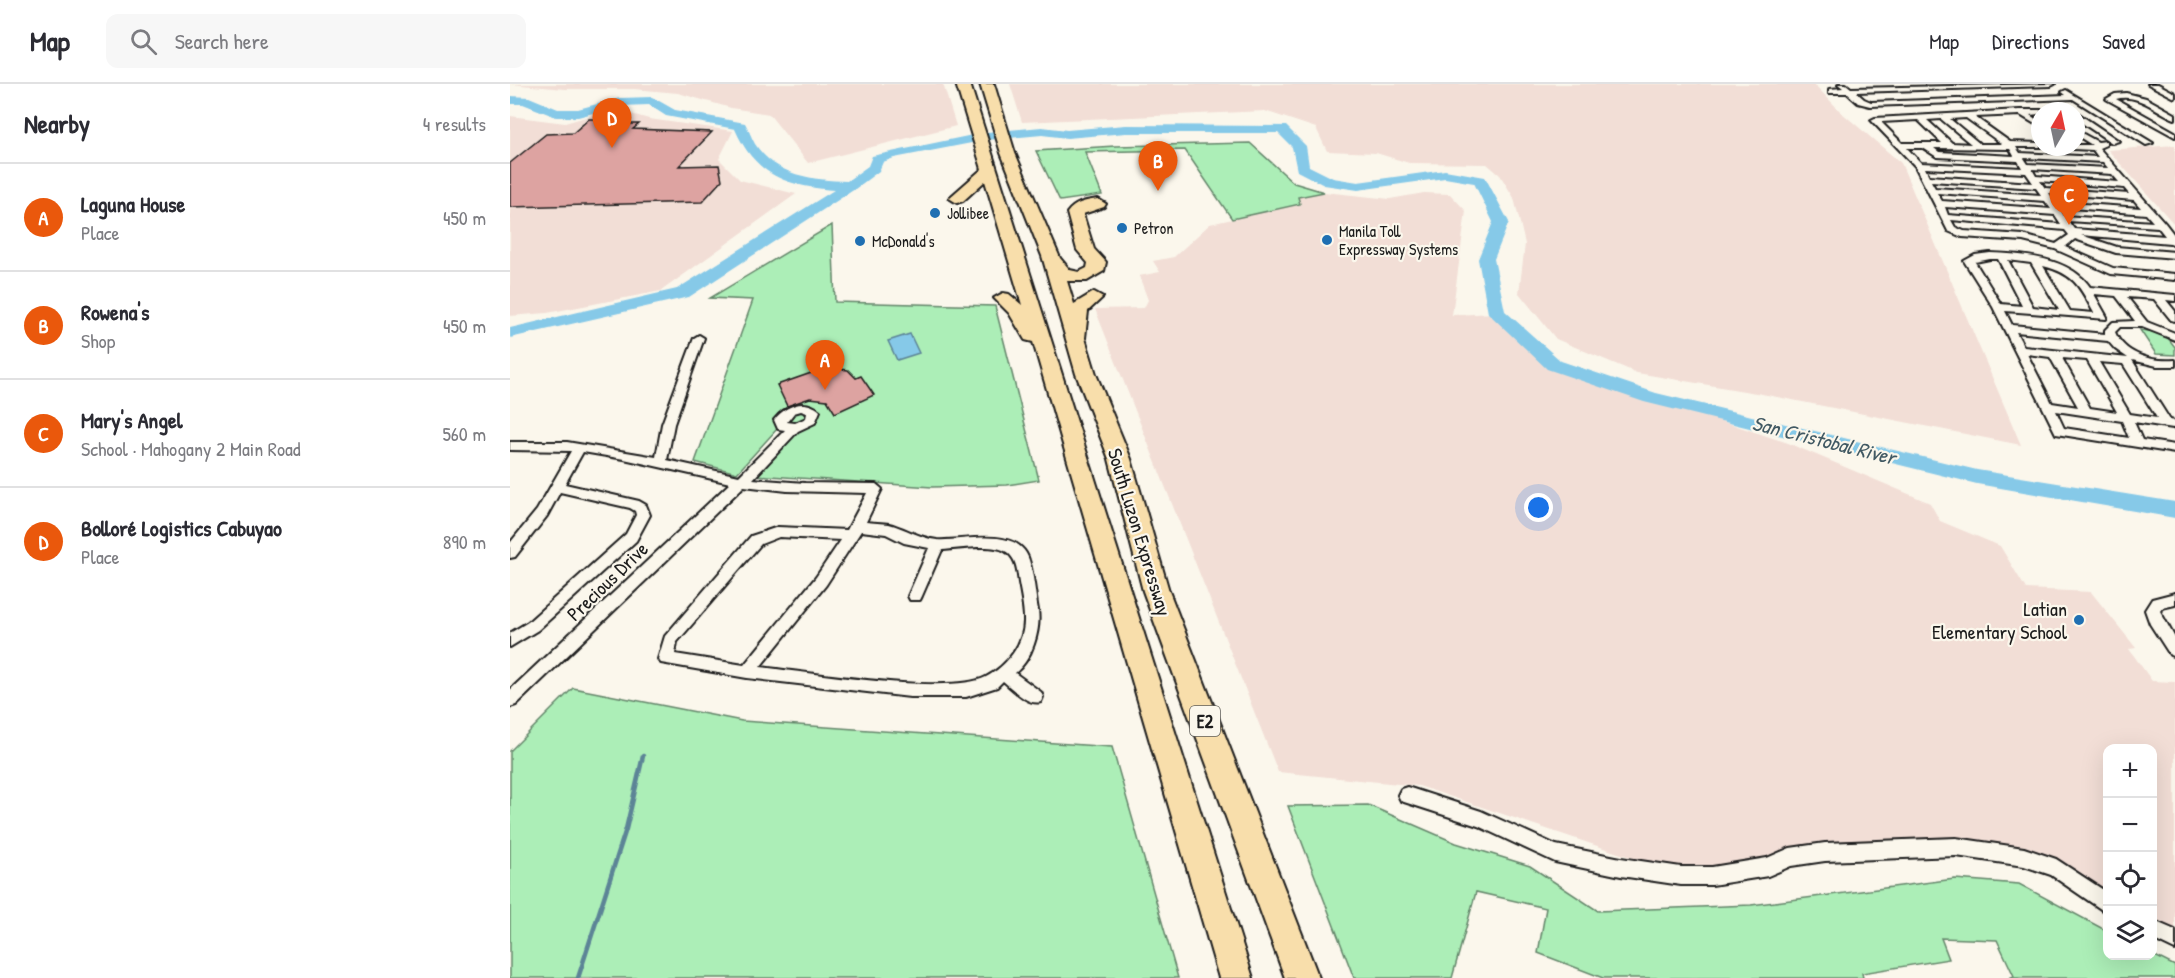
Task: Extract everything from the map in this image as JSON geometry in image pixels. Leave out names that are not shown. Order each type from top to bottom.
[{"type":"highway","name":"South Luzon Expressway","points":[[963,84],[1127,612],[1197,854],[1236,978]]},
{"type":"highway","name":"South Luzon Expressway","points":[[987,84],[1008,153],[1050,256],[1078,347],[1120,459],[1156,591],[1302,978]]},
{"type":"highway","points":[[957,198],[987,164]]},
{"type":"highway","points":[[1050,256],[1058,272],[1066,276],[1081,277],[1095,271],[1097,262],[1086,250],[1075,213],[1081,207],[1098,204]]},
{"type":"highway","points":[[1078,347],[1077,315],[1094,297]]},
{"type":"highway","points":[[1003,298],[1017,310],[1027,330],[1046,351]]},
{"type":"highway","points":[[1197,854],[1221,978]]},
{"type":"street","points":[[1842,84],[1861,101],[1870,104],[2073,97]]},
{"type":"street","points":[[1832,91],[2053,84],[2149,143]]},
{"type":"street","points":[[2152,84],[2175,96]]},
{"type":"street","points":[[2163,89],[2175,89]]},
{"type":"street","points":[[2175,117],[2140,98],[2110,97],[2175,135]]},
{"type":"street","points":[[2020,112],[2031,119]]},
{"type":"street","points":[[2031,112],[1875,120],[1919,165],[1951,229],[1962,234],[2023,238],[2058,247],[2111,271],[2175,277]]},
{"type":"street","points":[[2106,116],[2136,114]]},
{"type":"street","points":[[1968,116],[2034,179],[2070,231],[2116,250],[2175,255]]},
{"type":"street","points":[[1943,117],[1977,146],[2034,179],[2162,225]]},
{"type":"street","points":[[1920,118],[1948,144]]},
{"type":"street","points":[[1899,119],[1909,128]]},
{"type":"street","points":[[2085,122],[2115,141],[2085,147]]},
{"type":"street","points":[[2085,138],[2096,146],[2112,171],[2174,241]]},
{"type":"street","points":[[1923,144],[1937,154],[2149,211]]},
{"type":"street","points":[[1900,145],[1977,146]]},
{"type":"street","points":[[2034,179],[2038,156]]},
{"type":"street","points":[[1939,204],[2104,160]]},
{"type":"street","points":[[1919,165],[2034,179],[2136,197]]},
{"type":"street","points":[[1932,190],[2112,171]]},
{"type":"street","points":[[1926,178],[2034,179],[2124,184]]},
{"type":"street","points":[[1945,217],[2174,241]]},
{"type":"street","points":[[2058,247],[2070,231]]},
{"type":"street","points":[[1998,307],[2102,317],[2075,275],[2034,260],[1978,255],[1969,261],[1998,307],[2060,431],[2175,449]]},
{"type":"street","points":[[2002,257],[2029,310]]},
{"type":"street","points":[[2034,260],[2067,314]]},
{"type":"street","points":[[2085,290],[2175,298]]},
{"type":"street","points":[[2119,293],[2143,324]]},
{"type":"street","points":[[2158,297],[2175,318]]},
{"type":"street","points":[[2175,337],[2143,324],[2117,324],[2109,332],[2110,338],[2118,347],[2133,356],[2171,363],[2175,375]]},
{"type":"street","points":[[2009,328],[2110,338]]},
{"type":"street","points":[[661,460],[668,424],[699,338]]},
{"type":"street","points":[[2018,350],[2127,361],[2171,423]]},
{"type":"street","points":[[2054,354],[2086,411]]},
{"type":"street","points":[[2091,358],[2139,444]]},
{"type":"street","points":[[2047,406],[2127,419],[2171,423]]},
{"type":"street","name":"Precious Drive","points":[[510,700],[736,484],[789,427]]},
{"type":"street","points":[[510,446],[545,443],[661,460],[736,484],[876,489],[822,581],[747,672]]},
{"type":"street","points":[[510,553],[542,513],[579,448]]},
{"type":"street","points":[[510,642],[533,626],[631,537],[644,515],[641,508],[634,504],[558,487]]},
{"type":"street","points":[[888,529],[909,539],[937,545],[992,542],[1009,546],[1022,559],[1032,620],[1027,643],[1014,665],[991,682],[966,690],[910,690],[747,672],[666,659],[670,640],[756,540],[778,532],[854,530],[888,529]]},
{"type":"street","points":[[915,596],[937,545]]},
{"type":"street","points":[[2175,599],[2157,603],[2152,610],[2155,620],[2175,651]]},
{"type":"street","points":[[1004,673],[1035,697]]},
{"type":"street","points":[[1407,795],[1480,819],[1555,853],[1621,867],[1681,876],[1712,876],[1768,867],[1790,857],[1825,852],[1956,847],[2024,857],[2055,868],[2103,902]]},
{"type":"street","points":[[2157,931],[2175,940]]},
{"type":"shaded area","points":[[510,84],[943,84],[956,126],[808,163],[769,114],[731,108],[678,93],[634,89],[565,89]]},
{"type":"shaded area","points":[[1010,84],[1814,84],[1842,113],[1901,163],[2021,445],[1762,394],[1637,373],[1556,339],[1519,293],[1525,244],[1514,198],[1500,175],[1487,164],[1409,163],[1376,153],[1327,151],[1316,128],[1265,111],[1022,122]]},
{"type":"shaded area","points":[[614,109],[649,119],[733,131],[719,159],[740,180],[796,194],[661,291],[547,313],[510,316],[510,116],[565,123]]},
{"type":"shaded area","points":[[2175,145],[2175,225],[2108,150]]},
{"type":"shaded area","points":[[1324,192],[1390,199],[1424,193],[1450,194],[1466,211],[1452,315],[1497,313],[1554,365],[1788,443],[1930,503],[1940,521],[2000,546],[2026,589],[2091,592],[2136,648],[2129,649],[2152,681],[2175,682],[2175,934],[2157,924],[2157,744],[2103,744],[2103,896],[2031,853],[1800,851],[1702,869],[1654,865],[1419,786],[1278,772],[1095,309],[1144,308],[1148,300],[1139,276],[1160,272],[1153,261],[1174,257],[1210,224],[1300,204],[1297,197]]},
{"type":"green space","points":[[1250,143],[1294,183],[1324,192],[1298,197],[1300,204],[1232,219],[1185,150],[1085,152],[1102,195],[1060,201],[1036,151],[1115,146]]},
{"type":"green space","points":[[832,225],[835,302],[995,306],[1039,480],[1007,485],[932,487],[754,475],[795,431],[777,429],[737,473],[695,462],[753,300],[710,298]]},
{"type":"green space","points":[[2140,330],[2164,333],[2175,347],[2175,355],[2156,354]]},
{"type":"green space","points":[[573,688],[742,721],[1112,747],[1178,978],[510,978],[510,751]]},
{"type":"green space","points":[[1368,805],[1456,843],[1530,866],[1598,911],[1751,905],[1955,879],[2019,884],[2103,929],[2103,960],[2157,960],[2157,957],[2175,966],[2175,978],[2009,978],[2014,976],[1997,940],[1941,938],[1949,959],[1862,973],[1863,978],[1603,978],[1538,953],[1546,908],[1476,892],[1452,978],[1354,978],[1288,806]]},
{"type":"water","points":[[910,334],[919,353],[897,360],[888,341]]},
{"type":"building","points":[[589,119],[618,119],[612,124],[639,124],[633,129],[712,132],[679,166],[719,165],[722,180],[702,202],[510,207],[510,163],[546,134],[573,133]]},
{"type":"building","points":[[840,369],[848,370],[856,378],[861,376],[874,395],[835,413],[827,400],[810,398],[787,406],[777,385],[817,371],[823,382],[831,372]]},
{"type":"waterway","points":[[510,100],[525,100],[556,113],[578,113],[620,102],[652,101],[671,113],[740,126],[748,144],[758,157],[770,168],[784,175],[815,183],[850,186]]},
{"type":"waterway","name":"San Cristobal River","points":[[850,186],[874,168],[877,159],[892,154],[913,152],[987,136],[1042,131],[1067,134],[1126,129],[1281,129],[1299,146],[1302,168],[1329,182],[1358,186],[1445,174],[1480,180],[1501,222],[1486,259],[1497,313],[1554,365],[1651,398],[1977,477],[2175,510]]},
{"type":"waterway","points":[[510,333],[683,293],[850,186]]},
{"type":"waterway","points":[[578,978],[626,829],[643,756]]},
{"type":"place","name":"Bolloré Logistics Cabuyao","points":[[612,148]]},
{"type":"place","name":"Rowena's","points":[[1158,191]]},
{"type":"place","name":"Jollibee","points":[[935,213]]},
{"type":"place","name":"Mary's Angel","points":[[2069,225]]},
{"type":"place","name":"Petron","points":[[1122,228]]},
{"type":"place","name":"Manila Toll Expressway Systems","points":[[1327,240]]},
{"type":"place","name":"McDonald's","points":[[860,241]]},
{"type":"place","name":"Laguna House","points":[[825,390]]},
{"type":"place","name":"Latian Elementary School","points":[[2079,620]]}]
